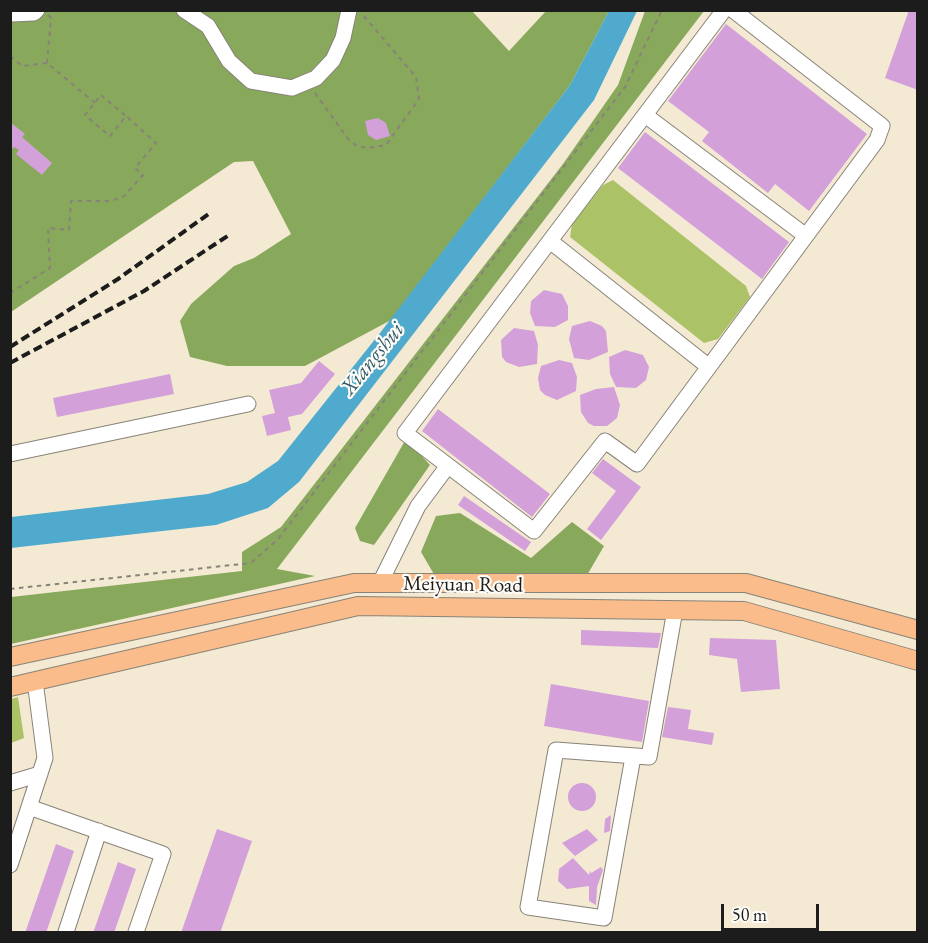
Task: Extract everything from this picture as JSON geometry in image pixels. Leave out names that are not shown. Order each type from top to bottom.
[{"type":"main road","name":"Meiyuan Road","points":[[10,657],[354,583],[746,583],[918,630]]},
{"type":"main road","name":"Meiyuan Road","points":[[10,687],[358,606],[744,611],[918,661]]},
{"type":"street","points":[[10,14],[34,14],[39,10]]},
{"type":"street","points":[[184,10],[208,26],[229,61],[251,81],[292,88],[316,78],[333,60],[343,38],[349,10]]},
{"type":"street","points":[[724,10],[405,433],[534,531],[604,441],[637,464],[876,140],[882,126],[733,10]]},
{"type":"street","points":[[645,115],[806,236]]},
{"type":"street","points":[[550,241],[709,367]]},
{"type":"street","points":[[10,454],[248,404]]},
{"type":"street","points":[[380,583],[418,506],[447,466]]},
{"type":"street","points":[[633,757],[604,918],[528,907],[556,750],[649,757],[675,610]]},
{"type":"street","points":[[10,865],[45,758],[34,681]]},
{"type":"street","points":[[10,783],[40,774]]},
{"type":"street","points":[[30,807],[163,854],[136,933]]},
{"type":"street","points":[[66,933],[99,831]]},
{"type":"path","points":[[39,10],[51,18],[47,63]]},
{"type":"path","points":[[307,82],[343,133],[357,146],[368,148],[386,144],[399,130],[419,99],[416,77],[359,10]]},
{"type":"path","points":[[10,589],[250,563],[278,539],[625,87],[662,10]]},
{"type":"path","points":[[10,56],[22,66],[47,63],[95,103]]},
{"type":"path","points":[[10,292],[50,268],[48,228],[69,230],[71,201],[111,201],[124,196],[143,175],[135,168],[156,143],[126,116],[101,95],[84,115],[110,136],[126,116]]},
{"type":"green space","points":[[11,11],[472,11],[509,51],[546,11],[609,11],[570,85],[391,320],[305,366],[227,366],[190,357],[180,321],[191,304],[234,266],[254,258],[291,234],[253,161],[234,162],[11,312]]},
{"type":"green space","points":[[645,11],[704,11],[277,569],[315,576],[11,644],[11,597],[242,571],[242,552],[281,527],[563,164],[618,85]]},
{"type":"green space","points":[[613,180],[746,286],[750,297],[718,339],[704,343],[570,237],[572,224],[603,185]]},
{"type":"green space","points":[[406,439],[430,465],[374,545],[360,541],[355,528]]},
{"type":"green space","points":[[460,513],[531,558],[572,522],[604,546],[586,577],[435,576],[421,552],[436,516]]},
{"type":"green space","points":[[18,697],[24,738],[11,743],[11,699]]},
{"type":"water","name":"Xiangshui","points":[[609,11],[637,11],[594,100],[299,482],[268,508],[216,525],[11,548],[11,517],[208,494],[247,482],[278,461],[380,333],[570,85]]},
{"type":"building","points":[[909,10],[918,10],[918,90],[885,78]]},
{"type":"building","points":[[726,24],[867,134],[809,211],[775,184],[768,193],[702,141],[709,132],[668,101]]},
{"type":"building","points":[[378,118],[386,123],[390,136],[376,140],[368,135],[365,121]]},
{"type":"building","points":[[10,122],[25,134],[22,137],[52,163],[42,175],[16,154],[19,150],[14,147],[10,151]]},
{"type":"building","points":[[645,132],[789,242],[762,279],[618,168]]},
{"type":"building","points":[[544,290],[562,294],[568,306],[568,320],[555,327],[535,326],[530,313],[531,301]]},
{"type":"building","points":[[590,321],[602,326],[606,331],[608,352],[589,360],[574,358],[569,339],[572,326]]},
{"type":"building","points":[[514,328],[534,331],[538,345],[537,364],[519,367],[506,362],[502,357],[501,340]]},
{"type":"building","points":[[625,350],[643,355],[649,367],[646,380],[636,388],[616,387],[610,374],[609,357]]},
{"type":"building","points":[[559,360],[572,363],[577,377],[576,391],[557,400],[540,390],[538,378],[541,366]]},
{"type":"building","points":[[319,361],[335,374],[302,414],[288,417],[291,430],[267,436],[262,416],[275,413],[269,390],[301,383]]},
{"type":"building","points":[[170,374],[174,394],[57,417],[53,398]]},
{"type":"building","points":[[614,387],[620,405],[617,418],[607,426],[594,426],[588,423],[581,412],[580,395],[596,389]]},
{"type":"building","points":[[438,409],[550,494],[532,517],[422,431]]},
{"type":"building","points":[[603,459],[641,487],[601,540],[587,529],[616,491],[592,473]]},
{"type":"building","points":[[464,496],[531,542],[525,551],[458,505]]},
{"type":"building","points":[[581,630],[661,633],[658,648],[581,645]]},
{"type":"building","points":[[710,638],[776,640],[780,689],[741,692],[737,659],[709,655]]},
{"type":"building","points":[[551,684],[649,701],[642,742],[544,726]]},
{"type":"building","points":[[668,707],[691,710],[688,729],[714,733],[712,745],[662,737]]},
{"type":"building","points":[[582,783],[592,787],[596,797],[592,807],[582,811],[572,807],[568,797],[572,787]]},
{"type":"building","points":[[611,815],[610,831],[604,833],[605,819]]},
{"type":"building","points":[[217,829],[252,841],[220,933],[181,933]]},
{"type":"building","points":[[587,829],[598,840],[575,856],[562,843]]},
{"type":"building","points":[[56,844],[74,851],[46,933],[25,933]]},
{"type":"building","points":[[573,858],[589,875],[590,871],[591,873],[601,867],[603,870],[597,887],[596,905],[589,901],[589,886],[567,889],[558,881],[559,869]]},
{"type":"building","points":[[118,862],[136,869],[114,933],[93,933]]},
{"type":"railway","points":[[10,347],[118,279],[210,213]]},
{"type":"railway","points":[[10,363],[144,291],[229,235]]}]
